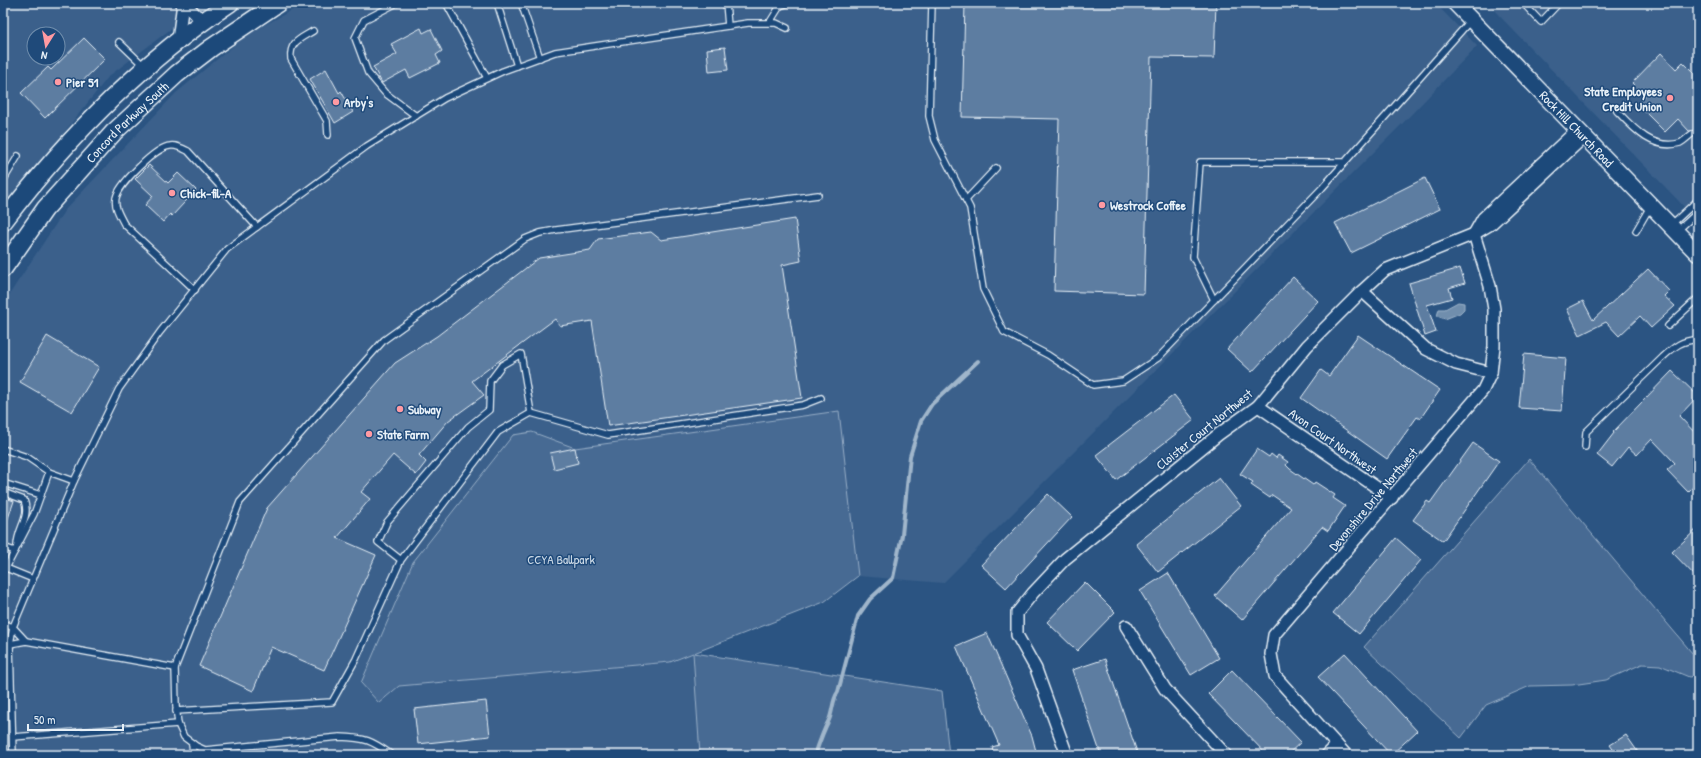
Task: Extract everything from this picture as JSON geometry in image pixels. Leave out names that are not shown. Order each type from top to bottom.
[{"type":"main road","name":"Concord Parkway South","points":[[3,222],[36,179],[105,104],[178,40],[205,19],[230,3]]},
{"type":"main road","name":"Concord Parkway South","points":[[3,269],[45,209],[114,132],[177,74],[211,48],[278,3]]},
{"type":"main road","name":"Rock Hill Church Road","points":[[1455,3],[1698,254]]},
{"type":"street","points":[[184,3],[196,15],[205,19]]},
{"type":"street","points":[[178,40],[184,3]]},
{"type":"street","name":"Cloister Court Northwest","points":[[1067,755],[1036,669],[1017,635],[1017,613],[1065,559],[1219,434],[1258,406],[1307,346],[1385,270],[1474,234],[1491,224],[1581,133]]},
{"type":"street","name":"Devonshire Drive Northwest","points":[[1346,755],[1275,676],[1271,654],[1274,635],[1483,390],[1491,373],[1494,346],[1494,309],[1490,286],[1474,234]]},
{"type":"street","points":[[1362,291],[1426,348],[1456,364],[1491,373]]},
{"type":"street","name":"Avon Court Northwest","points":[[1258,406],[1392,498]]},
{"type":"street","points":[[1126,626],[1164,689],[1226,755]]},
{"type":"street","points":[[1327,755],[1337,745]]},
{"type":"lane","points":[[397,3],[364,20],[355,38],[368,73],[385,92],[416,116]]},
{"type":"lane","points":[[446,3],[487,78]]},
{"type":"lane","points":[[497,3],[517,66]]},
{"type":"lane","points":[[521,3],[540,58]]},
{"type":"lane","points":[[726,3],[728,26]]},
{"type":"lane","points":[[770,22],[780,4],[789,3]]},
{"type":"lane","points":[[932,3],[929,116],[935,140],[970,208],[983,289],[1004,332],[1048,355],[1093,385],[1123,381],[1158,358],[1322,188],[1471,19]]},
{"type":"lane","points":[[1523,3],[1541,22],[1559,3]]},
{"type":"lane","points":[[14,755],[10,644],[13,627],[74,481],[119,390],[160,332],[227,249],[367,146],[445,98],[487,78],[517,66],[555,52],[728,26],[770,22],[787,28]]},
{"type":"lane","points":[[313,31],[295,42],[290,50],[291,59],[327,121],[328,135]]},
{"type":"lane","points":[[119,42],[146,68]]},
{"type":"lane","points":[[1617,111],[1639,134],[1660,143],[1681,143],[1692,134]]},
{"type":"lane","points":[[195,290],[124,224],[118,212],[116,199],[121,187],[138,169],[160,149],[170,146],[188,150],[257,226]]},
{"type":"lane","points":[[3,181],[18,156]]},
{"type":"lane","points":[[1214,300],[1193,257],[1200,162],[1345,162]]},
{"type":"lane","points":[[966,200],[996,168]]},
{"type":"lane","points":[[392,755],[374,742],[362,738],[340,737],[206,750],[184,737],[178,724],[176,711],[175,668],[240,502],[384,340],[525,238],[540,233],[818,194]]},
{"type":"lane","points":[[1674,228],[1698,200]]},
{"type":"lane","points":[[1636,231],[1651,204]]},
{"type":"lane","points":[[1674,228],[1698,212]]},
{"type":"lane","points":[[1668,326],[1698,298]]},
{"type":"lane","points":[[1586,447],[1586,432],[1663,357],[1675,346],[1689,339],[1698,340]]},
{"type":"lane","points":[[401,560],[378,542],[387,522],[468,427],[489,410],[490,381],[502,365],[521,354],[531,413]]},
{"type":"lane","points":[[176,711],[332,702],[356,659],[401,560],[498,432],[531,413],[608,435],[803,405],[821,398]]},
{"type":"lane","points":[[3,449],[27,457],[49,472],[74,481]]},
{"type":"lane","points":[[33,579],[5,569],[34,514],[49,472]]},
{"type":"lane","points":[[3,483],[41,495]]},
{"type":"lane","points":[[3,492],[24,500],[27,509],[17,537],[16,549]]},
{"type":"lane","points":[[3,547],[16,549]]},
{"type":"lane","points":[[3,624],[13,627],[26,641]]},
{"type":"lane","points":[[3,642],[10,644],[26,641],[175,668]]},
{"type":"lane","points":[[13,737],[178,724]]},
{"type":"lane","points":[[192,743],[193,755]]},
{"type":"shaded area","points":[[3,3],[205,3],[109,76],[3,209]]},
{"type":"shaded area","points":[[305,3],[1435,3],[1477,46],[1403,123],[943,583],[858,576],[839,411],[575,448],[532,432],[379,703],[399,686],[670,662],[694,653],[700,755],[3,755],[3,304],[65,210],[176,93],[248,34]]},
{"type":"shaded area","points":[[1487,3],[1698,3],[1698,221]]},
{"type":"shaded area","points":[[1458,302],[1464,303],[1464,309],[1460,313],[1445,319],[1437,316],[1439,309],[1445,309]]},
{"type":"green space","name":"CCYA Ballpark","points":[[839,411],[858,576],[824,602],[694,653],[942,691],[949,755],[700,755],[693,653],[670,662],[399,686],[379,703],[361,683],[413,562],[513,435],[532,432],[575,448]]},
{"type":"green space","points":[[1529,459],[1698,660],[1698,675],[1689,677],[1660,665],[1642,664],[1606,680],[1572,685],[1530,686],[1486,705],[1461,738],[1364,647]]},
{"type":"building","name":"Westrock Coffee","points":[[965,3],[1216,3],[1214,58],[1151,57],[1144,294],[1054,291],[1059,119],[962,117]]},
{"type":"building","points":[[421,28],[423,33],[431,29],[442,51],[436,55],[440,63],[410,78],[406,70],[382,83],[373,67],[397,54],[391,44]]},
{"type":"building","name":"Pier 51","points":[[84,38],[105,59],[45,118],[21,93],[48,67],[51,70],[55,66],[66,66],[66,55]]},
{"type":"building","points":[[725,47],[728,70],[709,72],[707,49]]},
{"type":"building","name":"State Employees Credit Union","points":[[1661,53],[1676,69],[1683,62],[1698,77],[1698,139],[1695,137],[1695,131],[1689,131],[1678,119],[1665,132],[1637,104],[1645,96],[1632,83]]},
{"type":"building","name":"Arby's","points":[[326,69],[339,93],[341,91],[353,112],[335,123],[310,79]]},
{"type":"building","name":"Chick-fil-A","points":[[149,165],[168,183],[178,173],[196,190],[172,216],[170,214],[163,222],[145,205],[153,196],[135,179]]},
{"type":"building","points":[[1425,178],[1440,209],[1351,253],[1335,223]]},
{"type":"building","points":[[795,219],[801,261],[782,265],[802,398],[608,426],[592,321],[560,326],[555,319],[472,381],[484,395],[448,421],[419,455],[426,462],[416,475],[393,455],[361,492],[370,499],[337,538],[376,555],[324,670],[271,647],[253,691],[199,666],[267,508],[395,363],[437,336],[539,258],[590,250],[598,239],[651,232],[661,240]]},
{"type":"building","points":[[1460,268],[1465,283],[1449,288],[1452,298],[1427,305],[1436,332],[1425,336],[1409,283]]},
{"type":"building","points":[[1648,269],[1669,291],[1664,296],[1675,306],[1651,328],[1640,316],[1619,336],[1606,322],[1580,335],[1567,309],[1583,301],[1593,320]]},
{"type":"building","points":[[1293,277],[1318,301],[1252,372],[1227,349]]},
{"type":"building","points":[[1358,335],[1440,390],[1420,419],[1417,417],[1387,459],[1301,398],[1321,370],[1329,376]]},
{"type":"building","points":[[47,336],[99,367],[72,412],[20,382]]},
{"type":"building","points":[[1524,354],[1566,358],[1562,411],[1519,408]]},
{"type":"building","points":[[1672,371],[1698,396],[1679,416],[1698,436],[1698,482],[1688,492],[1667,470],[1675,463],[1652,439],[1637,455],[1628,447],[1612,467],[1597,455],[1614,433],[1613,432]]},
{"type":"building","points":[[1174,395],[1194,420],[1116,480],[1096,455]]},
{"type":"building","points":[[1473,443],[1499,461],[1443,541],[1413,520],[1427,501],[1430,503]]},
{"type":"building","points":[[575,448],[578,463],[554,469],[550,453]]},
{"type":"building","points":[[1257,449],[1269,457],[1271,454],[1276,458],[1278,455],[1288,462],[1286,465],[1290,469],[1313,485],[1315,482],[1335,495],[1333,498],[1345,506],[1328,531],[1322,527],[1242,620],[1215,596],[1291,508],[1272,495],[1270,498],[1251,485],[1253,482],[1240,474]]},
{"type":"building","points":[[1219,478],[1241,506],[1158,572],[1136,544]]},
{"type":"building","points":[[1048,494],[1072,517],[1006,588],[981,565]]},
{"type":"building","points":[[3,497],[14,501],[5,527],[3,527]]},
{"type":"building","points":[[1698,528],[1698,579],[1672,552]]},
{"type":"building","points":[[1396,538],[1421,560],[1359,634],[1333,613]]},
{"type":"building","points":[[1168,573],[1219,658],[1191,675],[1140,591]]},
{"type":"building","points":[[1085,582],[1115,612],[1077,651],[1047,622]]},
{"type":"building","points":[[987,633],[1032,736],[1037,755],[994,755],[992,747],[999,745],[956,646]]},
{"type":"building","points":[[1345,653],[1417,731],[1391,755],[1318,677]]},
{"type":"building","points":[[1105,659],[1137,752],[1127,755],[1101,755],[1072,670]]},
{"type":"building","points":[[1232,670],[1301,742],[1287,755],[1267,755],[1208,694]]},
{"type":"building","points":[[486,701],[490,736],[418,744],[414,709]]},
{"type":"building","points":[[1626,735],[1640,755],[1617,755],[1610,745]]},
{"type":"waterway","points":[[815,755],[838,692],[858,616],[870,599],[893,578],[902,535],[910,456],[921,421],[932,404],[978,361]]},
{"type":"place","name":"Pier 51","points":[[58,82]]},
{"type":"place","name":"State Employees Credit Union","points":[[1670,98]]},
{"type":"place","name":"Arby's","points":[[336,102]]},
{"type":"place","name":"Chick-fil-A","points":[[172,193]]},
{"type":"place","name":"Westrock Coffee","points":[[1102,205]]},
{"type":"place","name":"Subway","points":[[400,409]]},
{"type":"place","name":"State Farm","points":[[369,434]]}]
